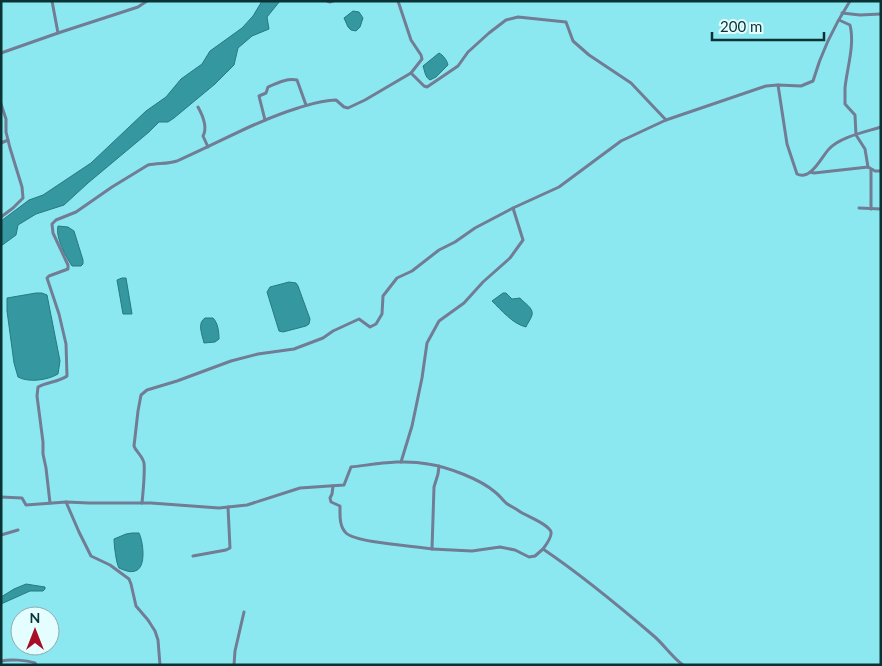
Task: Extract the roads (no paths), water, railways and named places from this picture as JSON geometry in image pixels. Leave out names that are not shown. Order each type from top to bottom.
[{"type":"street","points":[[52,1],[58,32]]},
{"type":"street","points":[[1,53],[58,32],[130,10],[147,1]]},
{"type":"street","points":[[327,1],[333,1]]},
{"type":"street","points":[[50,503],[46,468],[42,454],[43,442],[37,396],[38,388],[42,385],[62,380],[67,376],[66,344],[59,314],[47,278],[68,268],[53,233],[52,224],[56,220],[76,212],[112,186],[142,168],[154,164],[168,164],[178,161],[266,120],[306,105],[325,100],[336,100],[348,108],[411,73],[422,59],[411,40],[398,1]]},
{"type":"street","points":[[142,503],[144,463],[134,446],[141,395],[147,390],[231,361],[294,348],[323,338],[333,331],[359,319],[370,327],[376,324],[382,314],[383,296],[397,278],[412,271],[439,250],[476,228],[558,187],[621,141],[666,120],[766,86],[801,86],[812,81],[818,62],[842,13],[850,1]]},
{"type":"street","points":[[842,13],[860,15],[881,14]]},
{"type":"street","points":[[411,73],[427,87],[458,66],[468,52],[489,32],[506,20],[518,17],[566,22],[573,42],[631,83],[666,120]]},
{"type":"street","points":[[839,20],[850,25],[852,30],[845,104],[855,114],[856,135],[865,149],[870,168],[871,209]]},
{"type":"street","points":[[266,120],[259,96],[266,93],[268,87],[280,82],[297,80],[306,105]]},
{"type":"street","points":[[778,85],[787,144],[792,161],[798,174],[801,176],[807,175],[836,142],[881,127]]},
{"type":"street","points":[[1,104],[6,119],[8,140],[22,187],[23,198],[1,217]]},
{"type":"street","points":[[198,107],[206,128],[203,136],[208,147]]},
{"type":"street","points":[[1,143],[8,140]]},
{"type":"street","points":[[810,172],[870,168],[875,171],[881,171]]},
{"type":"street","points":[[401,462],[412,426],[427,343],[439,321],[464,303],[483,282],[510,258],[523,240],[513,208]]},
{"type":"street","points":[[859,208],[881,209]]},
{"type":"street","points":[[1,496],[22,498],[26,505],[66,502],[142,503],[220,508],[247,505],[300,488],[344,485],[351,467],[401,462],[427,463],[454,470],[494,491],[522,513],[547,526],[551,531],[551,536],[543,549],[535,556],[529,557],[515,550],[500,547],[472,551],[432,550],[376,542],[352,536],[345,532],[340,521],[340,506],[331,502],[333,486]]},
{"type":"street","points":[[432,550],[434,487],[439,466]]},
{"type":"street","points":[[66,502],[91,556],[110,565],[129,580],[136,606],[155,631],[158,640],[160,665]]},
{"type":"street","points":[[193,556],[230,548],[228,507]]},
{"type":"street","points":[[1,535],[18,530]]},
{"type":"street","points":[[543,549],[576,571],[658,639],[682,665]]},
{"type":"street","points":[[234,665],[235,651],[244,612]]},
{"type":"street","points":[[1,661],[13,658],[19,661],[32,661],[36,665]]},
{"type":"water","points":[[262,1],[280,1],[267,17],[269,29],[252,36],[238,48],[234,65],[215,84],[174,118],[168,122],[159,122],[64,205],[36,214],[18,225],[16,235],[1,246],[1,221],[29,200],[43,195],[91,163],[146,111],[166,97],[181,79],[202,64],[210,51],[242,28],[253,16]]},
{"type":"water","points":[[353,11],[359,12],[363,18],[360,27],[356,31],[348,27],[344,18]]},
{"type":"water","points":[[439,53],[445,58],[448,65],[436,77],[430,80],[426,76],[423,66]]},
{"type":"water","points":[[58,226],[68,227],[74,231],[83,260],[81,266],[72,266],[58,236]]},
{"type":"water","points":[[126,278],[132,314],[123,314],[117,280]]},
{"type":"water","points":[[289,282],[296,283],[298,286],[310,319],[309,324],[306,326],[283,332],[279,331],[267,292],[270,287]]},
{"type":"water","points":[[36,293],[47,295],[60,361],[58,374],[44,379],[22,379],[18,377],[14,363],[7,298]]},
{"type":"water","points":[[506,293],[512,299],[520,298],[530,308],[532,315],[526,327],[512,320],[492,301]]},
{"type":"water","points":[[205,318],[213,318],[216,322],[219,339],[215,342],[204,343],[201,323]]},
{"type":"water","points":[[132,533],[139,533],[142,542],[143,560],[139,569],[131,572],[119,568],[114,539]]},
{"type":"water","points":[[26,584],[45,587],[45,589],[43,591],[30,591],[1,604],[1,597]]}]
